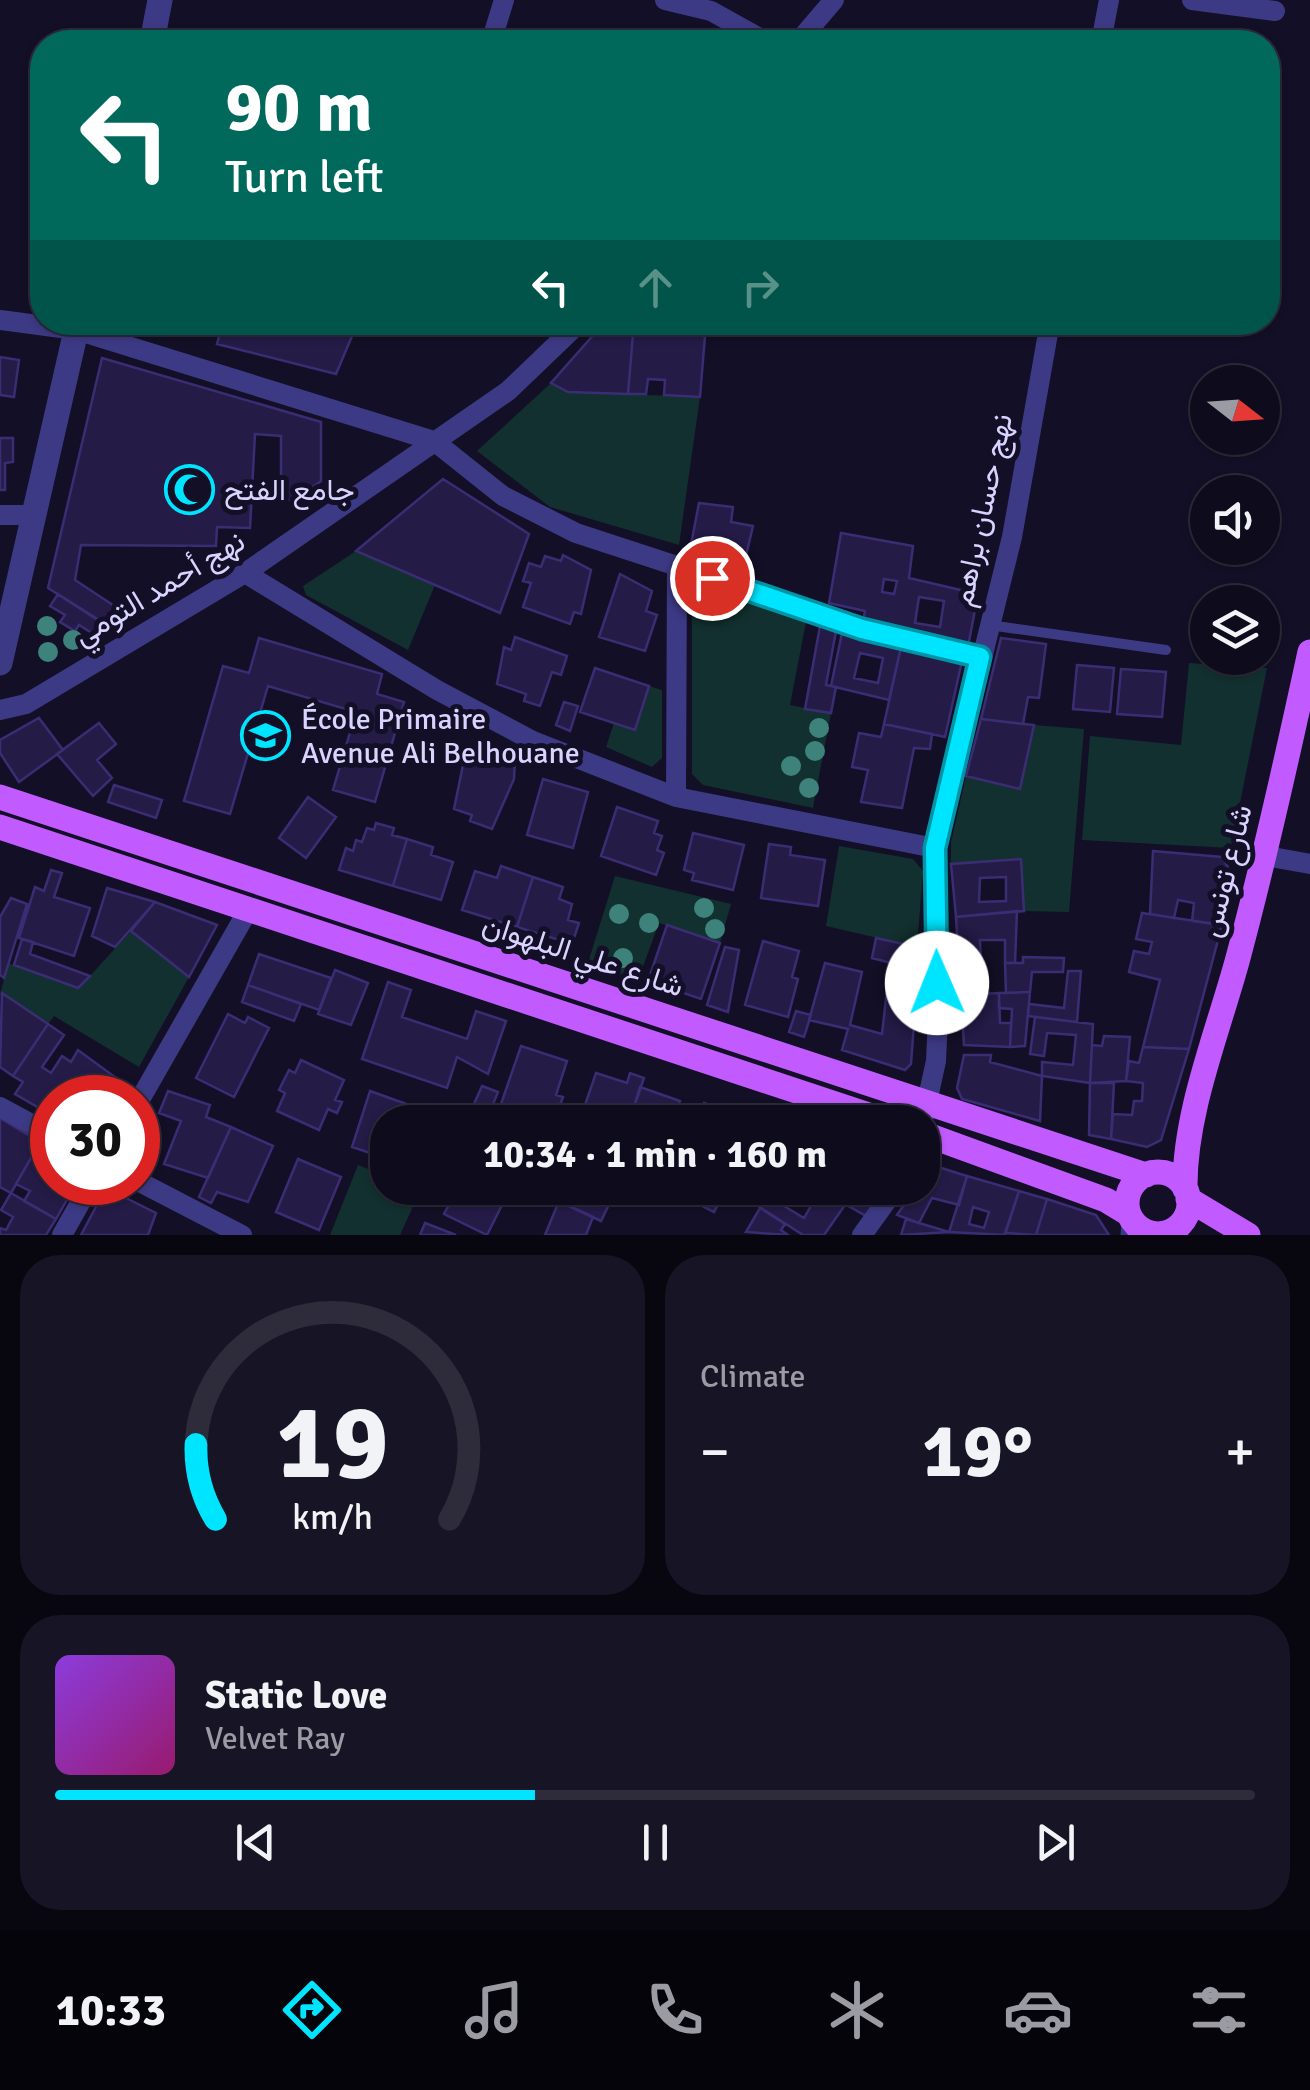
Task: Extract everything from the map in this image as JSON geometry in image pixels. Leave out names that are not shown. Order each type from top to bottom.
[{"type":"main road","name":"شارع تونس","points":[[1187,1194],[1185,1165],[1198,1104],[1266,856],[1310,652]]},
{"type":"main road","name":"شارع علي البلهوان","points":[[2,797],[899,1105]]},
{"type":"main road","points":[[0,827],[838,1105]]},
{"type":"main road","name":"شارع تونس","points":[[1148,1174],[1171,1154],[1198,1104]]},
{"type":"main road","name":"شارع علي البلهوان","points":[[940,1118],[1148,1174]]},
{"type":"main road","points":[[940,1140],[1106,1200],[1132,1224],[1167,1234],[1184,1219],[1187,1194]]},
{"type":"main road","points":[[1132,1224],[1128,1196],[1148,1174],[1174,1177],[1187,1194],[1248,1235]]},
{"type":"street","points":[[154,30],[160,0]]},
{"type":"street","points":[[495,30],[504,0]]},
{"type":"street","points":[[665,0],[711,11],[745,30]]},
{"type":"street","points":[[808,30],[834,0]]},
{"type":"street","points":[[1103,30],[1108,0]]},
{"type":"street","points":[[1192,0],[1276,10]]},
{"type":"street","points":[[0,320],[30,322]]},
{"type":"street","points":[[0,662],[75,335]]},
{"type":"street","points":[[105,335],[434,441],[503,496],[551,521],[851,623]]},
{"type":"street","name":"نهج أحمد التومي","points":[[0,710],[26,704],[244,573],[508,390],[566,335]]},
{"type":"street","name":"نهج حسان براهم","points":[[926,1105],[938,1017],[935,848],[1012,536],[1048,335]]},
{"type":"street","points":[[0,515],[32,516]]},
{"type":"street","points":[[676,797],[678,566]]},
{"type":"street","points":[[244,573],[436,690],[516,732],[676,797],[935,848]]},
{"type":"street","points":[[1266,856],[1310,864]]},
{"type":"street","points":[[154,1075],[247,912]]},
{"type":"street","points":[[0,1106],[30,1123]]},
{"type":"street","points":[[160,1192],[242,1235]]},
{"type":"street","points":[[62,1235],[79,1205]]},
{"type":"street","points":[[862,1235],[884,1205]]},
{"type":"lane","points":[[851,623],[980,657]]},
{"type":"lane","points":[[988,625],[1166,650]]},
{"type":"green space","points":[[551,383],[568,392],[700,397],[679,545],[550,507],[477,451]]},
{"type":"green space","points":[[356,551],[435,585],[408,650],[306,595],[303,586]]},
{"type":"green space","points":[[703,589],[806,622],[790,705],[831,713],[813,808],[703,785],[692,774],[692,599]]},
{"type":"green space","points":[[1189,663],[1190,675],[1266,675],[1231,848],[1082,840],[1090,736],[1181,745]]},
{"type":"green space","points":[[649,686],[662,690],[662,758],[652,767],[606,747],[614,723],[635,729]]},
{"type":"green space","points":[[1034,725],[1084,729],[1069,912],[1024,911],[1021,859],[951,864],[951,842],[966,776],[1020,789]]},
{"type":"green space","points":[[839,846],[913,859],[923,871],[917,947],[826,926]]},
{"type":"green space","points":[[615,876],[731,904],[720,943],[659,923],[638,980],[587,966]]},
{"type":"green space","points":[[131,931],[189,977],[139,1067],[54,1016],[48,1024],[0,995],[8,963],[79,988]]},
{"type":"green space","points":[[358,1165],[370,1170],[370,1205],[414,1205],[400,1235],[330,1235]]},
{"type":"building","points":[[219,335],[352,335],[336,374],[217,344]]},
{"type":"building","points":[[593,335],[633,335],[628,394],[568,392],[551,383]]},
{"type":"building","points":[[633,335],[705,335],[700,397],[664,395],[665,380],[648,379],[646,394],[628,394]]},
{"type":"building","points":[[0,357],[19,360],[14,397],[0,395]]},
{"type":"building","name":"جامع الفتح","points":[[102,358],[321,422],[321,481],[294,500],[281,500],[281,436],[255,434],[250,528],[217,527],[216,546],[81,545],[75,580],[128,615],[110,628],[48,588]]},
{"type":"building","points":[[0,438],[13,438],[13,462],[5,463],[5,490],[0,490]]},
{"type":"building","points":[[443,479],[529,534],[500,613],[356,551]]},
{"type":"building","points":[[699,503],[733,507],[731,522],[753,526],[743,568],[690,550]]},
{"type":"building","points":[[841,533],[913,546],[909,578],[978,594],[968,647],[863,622],[865,611],[829,603]],"holes":[[[884,579],[897,581],[894,594],[882,592]],[[919,597],[944,601],[940,627],[915,623]]]},
{"type":"building","points":[[563,555],[591,570],[581,614],[574,612],[570,624],[523,607],[531,583],[523,581],[529,563],[541,567],[545,556],[561,561]]},
{"type":"building","points":[[620,574],[652,591],[646,611],[657,615],[645,651],[599,637]]},
{"type":"building","points":[[58,594],[102,622],[95,635],[79,625],[75,631],[60,622],[65,615],[50,606]]},
{"type":"building","points":[[820,626],[836,631],[826,685],[836,687],[831,713],[805,709]]},
{"type":"building","points":[[842,633],[901,647],[889,700],[831,686]],"holes":[[[860,653],[883,658],[878,683],[854,678]]]},
{"type":"building","points":[[515,637],[567,656],[561,675],[552,672],[540,706],[524,701],[526,694],[497,684],[504,647],[511,650]]},
{"type":"building","points":[[259,638],[382,674],[377,694],[404,702],[375,802],[333,790],[356,712],[268,686],[230,814],[184,801],[223,666],[249,673]]},
{"type":"building","points":[[1001,638],[1046,644],[1039,698],[1028,697],[1023,724],[981,719]]},
{"type":"building","points":[[901,647],[962,661],[945,737],[884,724]]},
{"type":"building","points":[[1077,665],[1114,668],[1110,712],[1073,709]]},
{"type":"building","points":[[595,668],[649,686],[635,730],[580,712]]},
{"type":"building","points":[[1121,669],[1166,672],[1162,717],[1117,714]]},
{"type":"building","points":[[564,702],[578,706],[570,731],[556,725]]},
{"type":"building","points":[[39,718],[63,750],[19,782],[0,753],[0,740]]},
{"type":"building","points":[[981,719],[1034,725],[1020,789],[966,776]]},
{"type":"building","points":[[99,723],[116,744],[97,760],[112,778],[93,796],[57,754]]},
{"type":"building","points":[[884,724],[932,734],[930,749],[914,748],[902,808],[861,802],[868,770],[852,767],[859,733],[881,737]]},
{"type":"building","points":[[476,746],[496,746],[515,760],[514,779],[492,829],[470,821],[472,815],[454,809],[464,760]]},
{"type":"building","points":[[543,779],[588,792],[573,848],[527,835]]},
{"type":"building","points":[[114,785],[162,800],[156,818],[108,802]]},
{"type":"building","points":[[308,797],[336,817],[306,858],[279,838]]},
{"type":"building","points":[[617,807],[658,821],[654,833],[662,836],[657,850],[664,853],[656,875],[601,856]]},
{"type":"building","points":[[376,823],[394,828],[392,835],[407,839],[393,886],[339,870],[346,848],[353,851],[356,840],[362,842],[367,828],[374,830]]},
{"type":"building","points":[[693,833],[744,845],[733,890],[692,880],[694,873],[684,870]]},
{"type":"building","points":[[407,839],[433,847],[431,855],[453,862],[441,900],[393,886]]},
{"type":"building","points":[[769,844],[791,847],[790,855],[825,860],[818,906],[761,898]]},
{"type":"building","points":[[1153,851],[1222,857],[1233,876],[1222,925],[1192,921],[1194,903],[1178,900],[1174,918],[1150,914]]},
{"type":"building","points":[[1021,859],[1024,911],[956,917],[951,864]],"holes":[[[1006,877],[1006,901],[979,902],[980,878]]]},
{"type":"building","points":[[501,866],[533,877],[517,927],[462,910],[475,871],[497,878]]},
{"type":"building","points":[[51,870],[62,873],[54,897],[90,908],[74,956],[19,938],[35,887],[44,891]]},
{"type":"building","points":[[533,877],[563,887],[559,899],[572,904],[568,920],[579,923],[572,944],[517,927]]},
{"type":"building","points":[[107,888],[155,902],[115,947],[92,936]]},
{"type":"building","points":[[11,898],[27,904],[4,978],[0,975],[0,917]]},
{"type":"building","points":[[155,902],[217,925],[189,977],[131,931]]},
{"type":"building","points":[[1017,911],[1015,963],[1005,963],[1005,940],[980,940],[981,965],[959,966],[956,917]]},
{"type":"building","points":[[1142,913],[1222,925],[1189,1049],[1143,1047],[1160,980],[1129,972],[1134,951],[1149,954],[1152,942],[1136,939]]},
{"type":"building","points":[[667,925],[720,943],[701,999],[648,981]]},
{"type":"building","points":[[876,938],[917,947],[918,970],[872,958]]},
{"type":"building","points":[[22,939],[33,942],[30,954],[90,976],[78,988],[14,965]]},
{"type":"building","points":[[763,941],[799,951],[792,977],[798,979],[788,1017],[745,1005]]},
{"type":"building","points":[[725,947],[739,950],[728,1012],[707,1005]]},
{"type":"building","points":[[259,954],[331,978],[319,1010],[248,985]]},
{"type":"building","points":[[1023,957],[1064,958],[1063,972],[1032,972],[1030,992],[1006,993],[1005,963],[1023,963]]},
{"type":"building","points":[[825,963],[862,972],[850,1025],[882,1034],[890,963],[918,970],[911,1064],[905,1070],[842,1050],[848,1029],[809,1020]]},
{"type":"building","points":[[335,970],[368,983],[351,1025],[318,1014]]},
{"type":"building","points":[[1068,971],[1081,971],[1077,1022],[1028,1016],[1029,1004],[1064,1008]]},
{"type":"building","points":[[388,982],[411,990],[402,1017],[467,1039],[476,1011],[506,1021],[488,1074],[457,1057],[447,1088],[362,1059]]},
{"type":"building","points":[[248,985],[301,1004],[294,1021],[242,1002]]},
{"type":"building","points":[[1030,992],[1025,1046],[1010,1047],[1012,1009],[999,1008],[999,993]]},
{"type":"building","points":[[2,993],[48,1024],[13,1076],[0,1067]]},
{"type":"building","points":[[999,993],[1000,1023],[1011,1023],[1010,1047],[964,1045],[961,995]]},
{"type":"building","points":[[796,1011],[811,1015],[804,1037],[789,1032]]},
{"type":"building","points":[[228,1014],[245,1023],[248,1017],[269,1028],[234,1097],[196,1078]]},
{"type":"building","points":[[1035,1017],[1093,1024],[1090,1083],[1042,1076],[1042,1062],[1073,1065],[1076,1035],[1047,1033],[1044,1056],[1030,1054]]},
{"type":"building","points":[[48,1024],[64,1035],[42,1067],[51,1073],[62,1056],[71,1062],[78,1050],[112,1075],[30,1075],[30,1103],[15,1094],[23,1082],[13,1076]]},
{"type":"building","points":[[1104,1036],[1130,1037],[1126,1081],[1090,1083],[1092,1045],[1102,1046]]},
{"type":"building","points":[[521,1046],[567,1061],[556,1095],[563,1097],[560,1105],[501,1105]]},
{"type":"building","points":[[1143,1047],[1189,1049],[1161,1140],[1147,1147],[1111,1139],[1113,1114],[1132,1115],[1134,1101],[1142,1101],[1143,1083],[1126,1081],[1129,1061],[1139,1063]]},
{"type":"building","points":[[964,1055],[991,1055],[990,1062],[1042,1076],[1040,1121],[962,1099],[957,1088]]},
{"type":"building","points":[[301,1060],[344,1080],[335,1100],[342,1102],[337,1113],[328,1109],[319,1130],[277,1111],[285,1093],[279,1090],[289,1070],[295,1073]]},
{"type":"building","points":[[596,1073],[627,1083],[630,1073],[644,1078],[635,1105],[585,1105]]},
{"type":"building","points":[[1090,1083],[1114,1083],[1111,1139],[1089,1135]]},
{"type":"building","points":[[482,1086],[498,1092],[493,1105],[474,1104]]},
{"type":"building","points":[[640,1087],[680,1101],[678,1105],[634,1105]]},
{"type":"building","points":[[168,1091],[210,1105],[206,1117],[231,1127],[208,1178],[164,1164],[181,1121],[160,1111]]},
{"type":"building","points":[[370,1091],[409,1105],[370,1105],[370,1153],[352,1147]]},
{"type":"building","points":[[0,1118],[30,1136],[30,1160],[11,1193],[0,1187]]},
{"type":"building","points":[[231,1127],[273,1146],[248,1202],[217,1192],[211,1203],[199,1197]]},
{"type":"building","points":[[298,1159],[341,1177],[319,1230],[276,1212]]},
{"type":"building","points":[[30,1160],[30,1191],[16,1184]]},
{"type":"building","points":[[940,1168],[967,1176],[959,1205],[940,1200]]},
{"type":"building","points":[[967,1176],[1019,1191],[1005,1235],[949,1232]],"holes":[[[973,1207],[989,1212],[984,1228],[969,1224]]]},
{"type":"building","points":[[1019,1191],[1047,1199],[1036,1235],[1005,1233]]},
{"type":"building","points":[[11,1193],[56,1219],[46,1235],[0,1235],[0,1228],[6,1230],[13,1217],[1,1210]]},
{"type":"building","points":[[1047,1199],[1096,1215],[1109,1235],[1036,1235]]},
{"type":"building","points":[[31,1205],[64,1205],[56,1219]]},
{"type":"building","points":[[97,1205],[140,1205],[156,1213],[148,1235],[81,1235]]},
{"type":"building","points":[[449,1205],[502,1205],[487,1235],[444,1214]]},
{"type":"building","points":[[557,1205],[568,1205],[593,1217],[586,1235],[545,1235]]},
{"type":"building","points":[[566,1205],[609,1205],[601,1221]]},
{"type":"building","points":[[757,1205],[784,1205],[804,1218],[811,1205],[845,1205],[824,1235],[803,1235]]},
{"type":"building","points":[[847,1205],[873,1205],[866,1216]]},
{"type":"building","points":[[904,1205],[928,1205],[919,1223],[897,1215]]},
{"type":"building","points":[[760,1208],[785,1224],[781,1230],[788,1235],[746,1232]]},
{"type":"building","points":[[906,1219],[919,1223],[949,1232],[901,1235]]},
{"type":"building","points":[[425,1223],[456,1235],[420,1235]]},
{"type":"place","name":"جامع الفتح","points":[[189,490]]},
{"type":"place","name":"École Primaire Avenue Ali Belhouane","points":[[266,736]]},
{"type":"route","points":[[712,578],[862,629],[980,657],[935,848],[937,983]]}]
